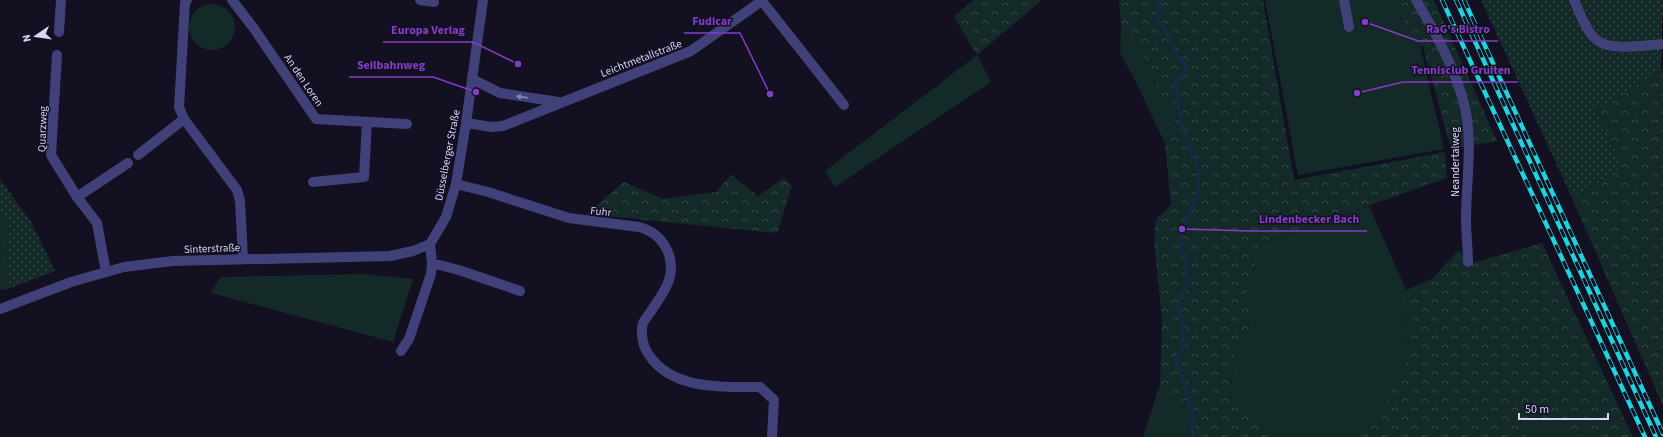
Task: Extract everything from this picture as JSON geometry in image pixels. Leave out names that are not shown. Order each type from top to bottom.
[{"type":"street","points":[[59,32],[62,0]]},
{"type":"street","points":[[187,0],[185,3],[181,51],[179,107],[184,119],[237,190],[240,201],[243,258]]},
{"type":"street","name":"An den Loren","points":[[232,0],[255,30],[316,119],[407,124]]},
{"type":"street","points":[[420,0],[434,2]]},
{"type":"street","name":"Düsselberger Straße","points":[[430,244],[446,218],[456,184],[483,0]]},
{"type":"street","points":[[763,0],[844,105]]},
{"type":"street","name":"Leichtmetallstraße","points":[[466,123],[492,127],[503,126],[561,102],[663,64],[691,51],[763,0]]},
{"type":"street","points":[[1344,0],[1349,27]]},
{"type":"street","name":"Neandertalweg","points":[[1416,0],[1447,57],[1465,108],[1469,156],[1466,220],[1468,262]]},
{"type":"street","points":[[1574,0],[1588,30],[1598,41],[1614,47],[1663,44]]},
{"type":"street","name":"Quarzweg","points":[[57,55],[51,155],[77,197],[97,223],[106,272]]},
{"type":"street","name":"Leichtmetallstraße","points":[[472,79],[500,93],[561,102]]},
{"type":"street","points":[[138,155],[184,119]]},
{"type":"street","points":[[313,182],[364,177],[368,122]]},
{"type":"street","points":[[77,197],[128,163]]},
{"type":"street","name":"Fuhr","points":[[456,184],[488,192],[569,218],[640,227],[654,233],[662,239],[668,252],[670,274],[666,286],[641,328],[644,348],[654,362],[672,375],[696,384],[726,387],[760,387],[774,400],[772,437]]},
{"type":"street","points":[[401,351],[409,339],[431,274],[432,263],[430,244]]},
{"type":"street","name":"Sinterstraße","points":[[0,309],[71,282],[124,267],[173,261],[243,258],[390,256],[413,251],[430,244]]},
{"type":"street","points":[[432,263],[462,270],[520,291]]},
{"type":"green space","points":[[973,0],[1042,0],[977,55],[954,17]]},
{"type":"green space","points":[[1119,0],[1263,0],[1294,180],[1445,152],[1447,178],[1262,243],[1245,298],[1251,316],[1246,338],[1234,353],[1230,398],[1261,424],[1268,437],[1196,437],[1194,421],[1178,400],[1155,399],[1160,385],[1162,320],[1154,241],[1156,219],[1171,205],[1165,144],[1177,127],[1131,34],[1121,24]]},
{"type":"green space","points":[[1265,0],[1396,0],[1418,37],[1444,149],[1298,175]]},
{"type":"green space","points":[[1385,0],[1434,0],[1497,141],[1451,149],[1423,47],[1409,37],[1406,23]]},
{"type":"green space","points":[[1481,0],[1663,0],[1661,70],[1597,109],[1622,168],[1572,198]]},
{"type":"green space","points":[[208,4],[216,4],[225,8],[231,14],[235,27],[231,40],[225,46],[216,50],[208,50],[199,46],[193,40],[189,31],[189,23],[193,14],[199,8]]},
{"type":"green space","points":[[1121,24],[1131,34],[1177,127],[1165,144],[1136,82],[1120,53]]},
{"type":"green space","points":[[977,55],[991,82],[835,187],[825,171]]},
{"type":"green space","points":[[1663,69],[1663,406],[1572,198],[1622,168],[1597,108]]},
{"type":"green space","points":[[731,175],[758,196],[784,178],[792,186],[777,233],[586,214],[624,182],[663,199],[716,192]]},
{"type":"green space","points":[[0,179],[31,222],[55,271],[6,290],[9,217],[0,216]]},
{"type":"green space","points":[[1369,206],[1408,294],[1407,360],[1388,398],[1361,437],[1268,437],[1261,424],[1230,398],[1234,353],[1246,338],[1251,317],[1245,298],[1262,243]]},
{"type":"green space","points":[[0,216],[9,216],[6,290],[0,289]]},
{"type":"green space","points":[[1542,243],[1633,437],[1590,437],[1588,432],[1571,433],[1537,416],[1520,421],[1526,437],[1361,437],[1388,398],[1407,360],[1407,290],[1433,278],[1457,251],[1461,251],[1465,267],[1472,263]]},
{"type":"green space","points":[[363,274],[413,279],[393,342],[211,293],[220,277]]},
{"type":"green space","points":[[1155,399],[1178,400],[1194,421],[1196,437],[1143,437]]},
{"type":"green space","points":[[1537,416],[1571,433],[1588,432],[1590,437],[1526,437],[1520,421]]},
{"type":"waterway","points":[[1161,0],[1156,17],[1166,31],[1176,54],[1186,65],[1184,73],[1175,80],[1181,124],[1199,171],[1197,199],[1182,229],[1180,248],[1186,258],[1188,281],[1178,307],[1183,326],[1183,349],[1176,359],[1193,413],[1193,437]]},
{"type":"railway","points":[[1442,0],[1645,437]]},
{"type":"railway","points":[[1456,0],[1656,437]]},
{"type":"railway","points":[[1464,0],[1663,434]]},
{"type":"place","name":"RaG's Bistro","points":[[1365,22]]},
{"type":"place","name":"Europa Verlag","points":[[518,64]]},
{"type":"place","name":"Seilbahnweg","points":[[476,92]]},
{"type":"place","name":"Tennisclub Gruiten","points":[[1357,93]]},
{"type":"place","name":"Fudicar","points":[[770,94]]},
{"type":"place","name":"Lindenbecker Bach","points":[[1182,229]]}]
